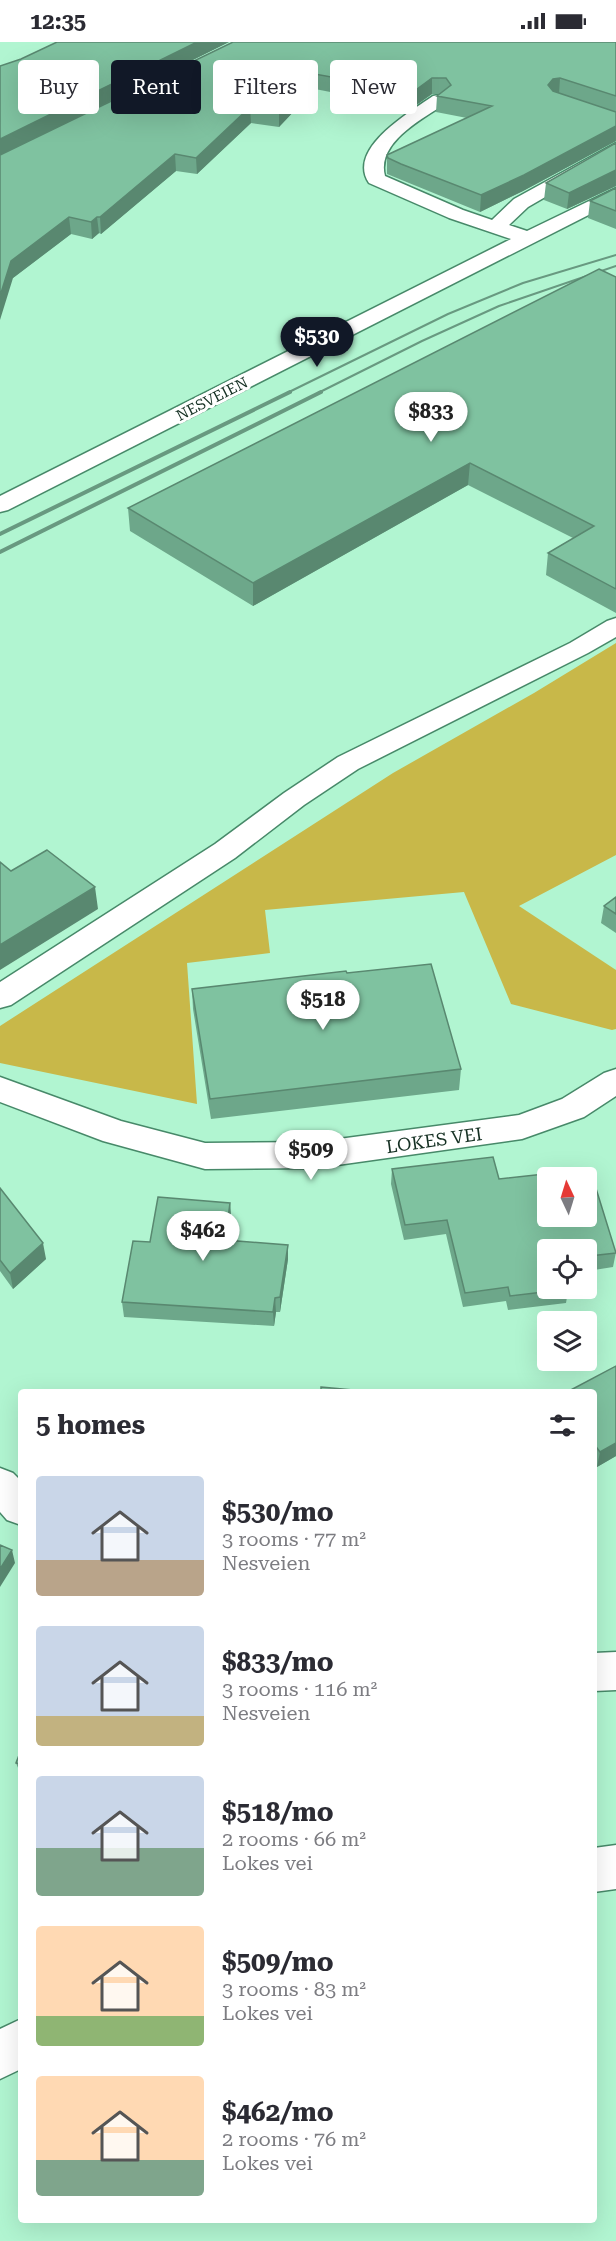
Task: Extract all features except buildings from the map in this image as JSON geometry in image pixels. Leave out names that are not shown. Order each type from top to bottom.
[{"type":"street","points":[[439,100],[404,125],[380,146],[373,165],[376,179],[456,214],[527,238]]},
{"type":"street","points":[[496,227],[521,202],[616,148]]},
{"type":"street","name":"NESVEIEN","points":[[0,505],[616,194]]},
{"type":"street","points":[[0,997],[225,851],[294,799],[348,763],[579,648],[616,626]]},
{"type":"street","name":"LOKES VEI","points":[[0,1089],[115,1132],[205,1156],[316,1155],[522,1127],[573,1108],[616,1081]]},
{"type":"street","points":[[0,1485],[18,1505]]},
{"type":"street","points":[[597,1672],[616,1671]]},
{"type":"street","points":[[597,1870],[616,1867]]},
{"type":"street","points":[[0,2056],[18,2044]]},
{"type":"shaded area","points":[[616,643],[616,855],[519,906],[616,970],[616,1029],[612,1030],[511,1004],[464,892],[265,910],[270,953],[187,963],[197,1104],[0,1063],[0,1026],[393,773],[534,693]]},
{"type":"railway","points":[[287,393],[448,314],[523,283],[616,255]]},
{"type":"railway","points":[[318,393],[422,341],[499,306],[616,266]]},
{"type":"railway","points":[[0,534],[290,392]]},
{"type":"railway","points":[[0,552],[321,392]]}]
